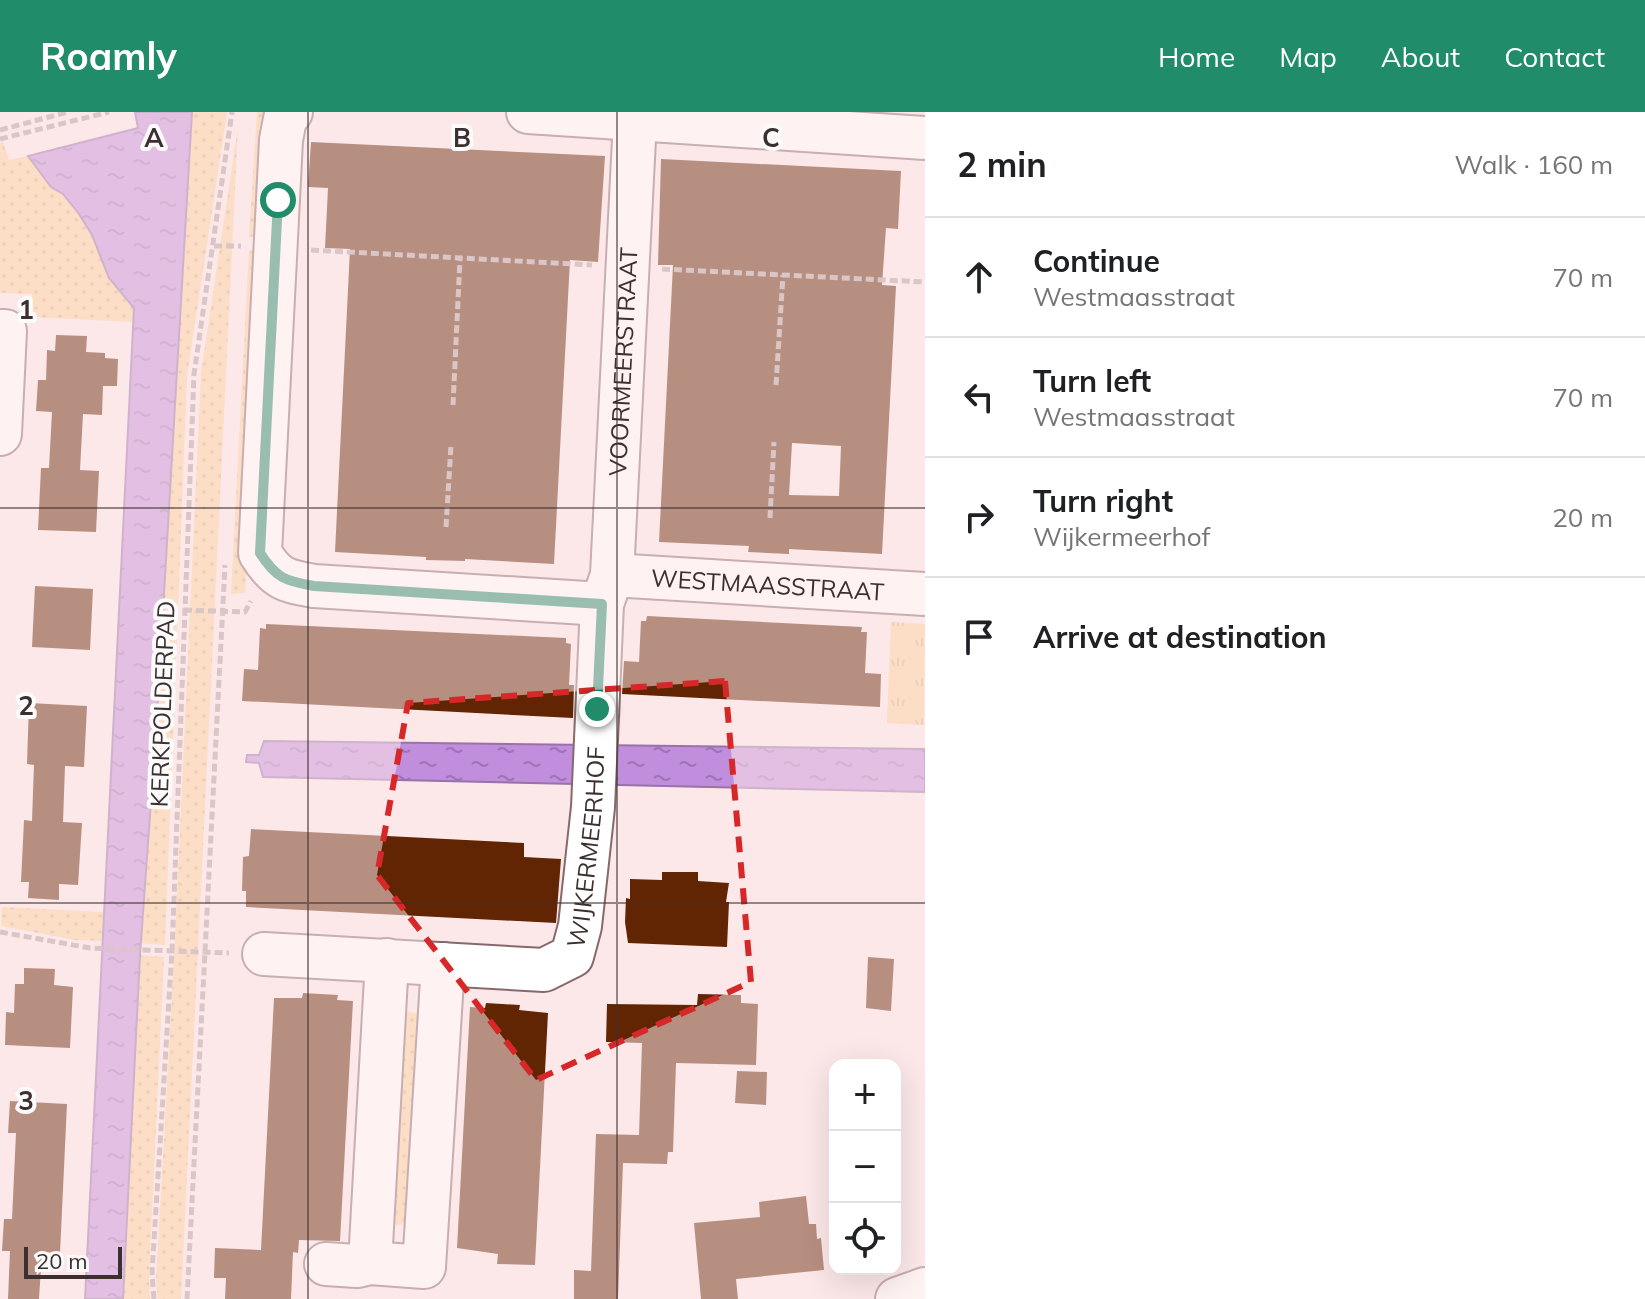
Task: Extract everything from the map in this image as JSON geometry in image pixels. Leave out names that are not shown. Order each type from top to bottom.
[{"type":"street","name":"WESTMAASSTRAAT","points":[[291,112],[285,119],[281,140],[260,553],[270,569],[286,581],[314,586],[925,594]]},
{"type":"street","points":[[528,112],[925,138]]},
{"type":"street","name":"VOORMEERSTRAAT","points":[[607,589],[635,119]]},
{"type":"street","points":[[0,331],[5,331],[0,434]]},
{"type":"street","name":"WIJKERMEERHOF","points":[[264,954],[544,970],[572,956],[580,926],[593,807],[607,589]]},
{"type":"street","points":[[370,1263],[387,960]]},
{"type":"street","points":[[326,1264],[424,1267],[443,964]]},
{"type":"street","points":[[897,1299],[925,1289]]},
{"type":"path","points":[[0,130],[68,112]]},
{"type":"path","points":[[0,139],[109,112]]},
{"type":"path","name":"KERKPOLDERPAD","points":[[154,1299],[152,1273],[172,951],[194,374],[232,112]]},
{"type":"path","points":[[239,246],[240,231]]},
{"type":"path","points":[[214,246],[231,246]]},
{"type":"path","points":[[453,405],[460,259]]},
{"type":"path","points":[[776,385],[783,275]]},
{"type":"path","points":[[770,518],[774,442]]},
{"type":"path","points":[[446,527],[451,445]]},
{"type":"path","points":[[187,1299],[225,564]]},
{"type":"path","points":[[184,610],[245,612]]},
{"type":"path","points":[[0,932],[90,948],[204,953]]},
{"type":"highlighted area","points":[[725,681],[751,982],[536,1080],[377,875],[408,703]]},
{"type":"green space","points":[[192,112],[227,112],[187,376],[165,945],[141,943],[154,758],[169,750],[155,750]]},
{"type":"green space","points":[[257,112],[269,112],[264,237],[249,237]]},
{"type":"green space","points":[[238,127],[181,1299],[158,1299],[156,1281],[201,373]]},
{"type":"green space","points":[[3,142],[9,160],[27,156],[51,187],[63,194],[79,214],[92,235],[109,278],[134,308],[134,322],[31,317],[32,294],[0,293],[0,143]]},
{"type":"green space","points":[[249,250],[263,251],[245,593],[231,594]]},
{"type":"green space","points":[[891,622],[925,624],[924,725],[887,723]]},
{"type":"green space","points":[[2,907],[104,912],[103,941],[75,940],[1,926]]},
{"type":"green space","points":[[140,955],[164,957],[150,1299],[123,1299]]},
{"type":"green space","points":[[401,1012],[420,1013],[407,1225],[390,1224]]},
{"type":"water","points":[[135,112],[192,112],[155,749],[169,750],[169,758],[154,759],[140,955],[123,1299],[85,1299],[134,308],[109,278],[92,235],[79,214],[63,194],[51,187],[28,156],[138,128]]},
{"type":"water","points":[[264,741],[925,749],[925,792],[263,777],[259,763],[246,762],[247,755],[259,755]]},
{"type":"building","points":[[311,142],[605,156],[598,262],[570,260],[554,564],[426,560],[426,557],[335,552],[350,249],[325,248],[328,188],[308,187]]},
{"type":"building","points":[[661,159],[901,171],[898,229],[886,228],[882,285],[896,286],[882,554],[789,549],[789,554],[748,552],[749,546],[659,542],[673,265],[658,265]],"holes":[[[792,443],[841,446],[839,496],[789,495]]]},
{"type":"building","points":[[56,335],[87,336],[86,352],[105,353],[105,358],[118,359],[117,386],[103,386],[102,415],[83,414],[80,470],[99,471],[96,532],[38,530],[41,468],[49,468],[52,412],[36,411],[38,380],[46,380],[47,350],[55,351]]},
{"type":"building","points":[[35,586],[93,589],[90,650],[32,647]]},
{"type":"building","points":[[647,616],[862,627],[861,632],[867,632],[865,673],[881,674],[880,707],[622,694],[624,661],[639,662],[641,621],[646,621]]},
{"type":"building","points":[[266,624],[566,638],[566,643],[571,644],[569,685],[574,685],[573,718],[242,701],[244,669],[258,670],[260,628],[266,629]]},
{"type":"building","points":[[29,703],[87,706],[84,767],[65,766],[63,822],[82,823],[78,885],[59,884],[59,900],[28,898],[29,882],[21,882],[24,820],[32,821],[34,765],[27,764]]},
{"type":"building","points":[[251,829],[524,843],[524,857],[561,859],[556,923],[246,907],[246,891],[242,891],[243,857],[249,856]]},
{"type":"building","points":[[662,872],[698,872],[698,881],[729,883],[726,902],[729,902],[727,947],[628,943],[625,922],[630,879],[662,880]]},
{"type":"building","points":[[868,957],[894,959],[891,1011],[866,1008]]},
{"type":"building","points":[[24,968],[55,969],[54,985],[73,987],[70,1048],[5,1045],[6,1012],[14,1013],[15,984],[24,984]]},
{"type":"building","points":[[303,993],[338,995],[337,1000],[353,1001],[340,1241],[299,1240],[298,1253],[293,1252],[291,1299],[225,1299],[226,1278],[214,1278],[215,1248],[261,1250],[274,998],[302,998]]},
{"type":"building","points":[[698,994],[741,995],[741,1003],[758,1004],[756,1065],[676,1063],[673,1152],[668,1152],[667,1164],[623,1163],[618,1299],[574,1299],[574,1270],[591,1271],[596,1134],[639,1135],[642,1043],[606,1042],[607,1004],[697,1005]]},
{"type":"building","points":[[486,1003],[520,1005],[519,1010],[548,1013],[535,1265],[497,1264],[498,1254],[457,1248],[470,1007],[485,1008]]},
{"type":"building","points":[[737,1071],[767,1072],[766,1105],[735,1103]]},
{"type":"building","points":[[10,1101],[67,1104],[60,1253],[42,1252],[39,1299],[8,1299],[10,1251],[2,1251],[4,1219],[12,1219],[16,1133],[8,1133]]},
{"type":"building","points":[[806,1196],[809,1224],[816,1224],[817,1239],[821,1238],[824,1270],[736,1279],[738,1299],[701,1299],[694,1223],[760,1217],[759,1202]]},
{"type":"route","points":[[278,200],[260,553],[270,569],[286,581],[314,586],[602,604],[597,709]]}]
